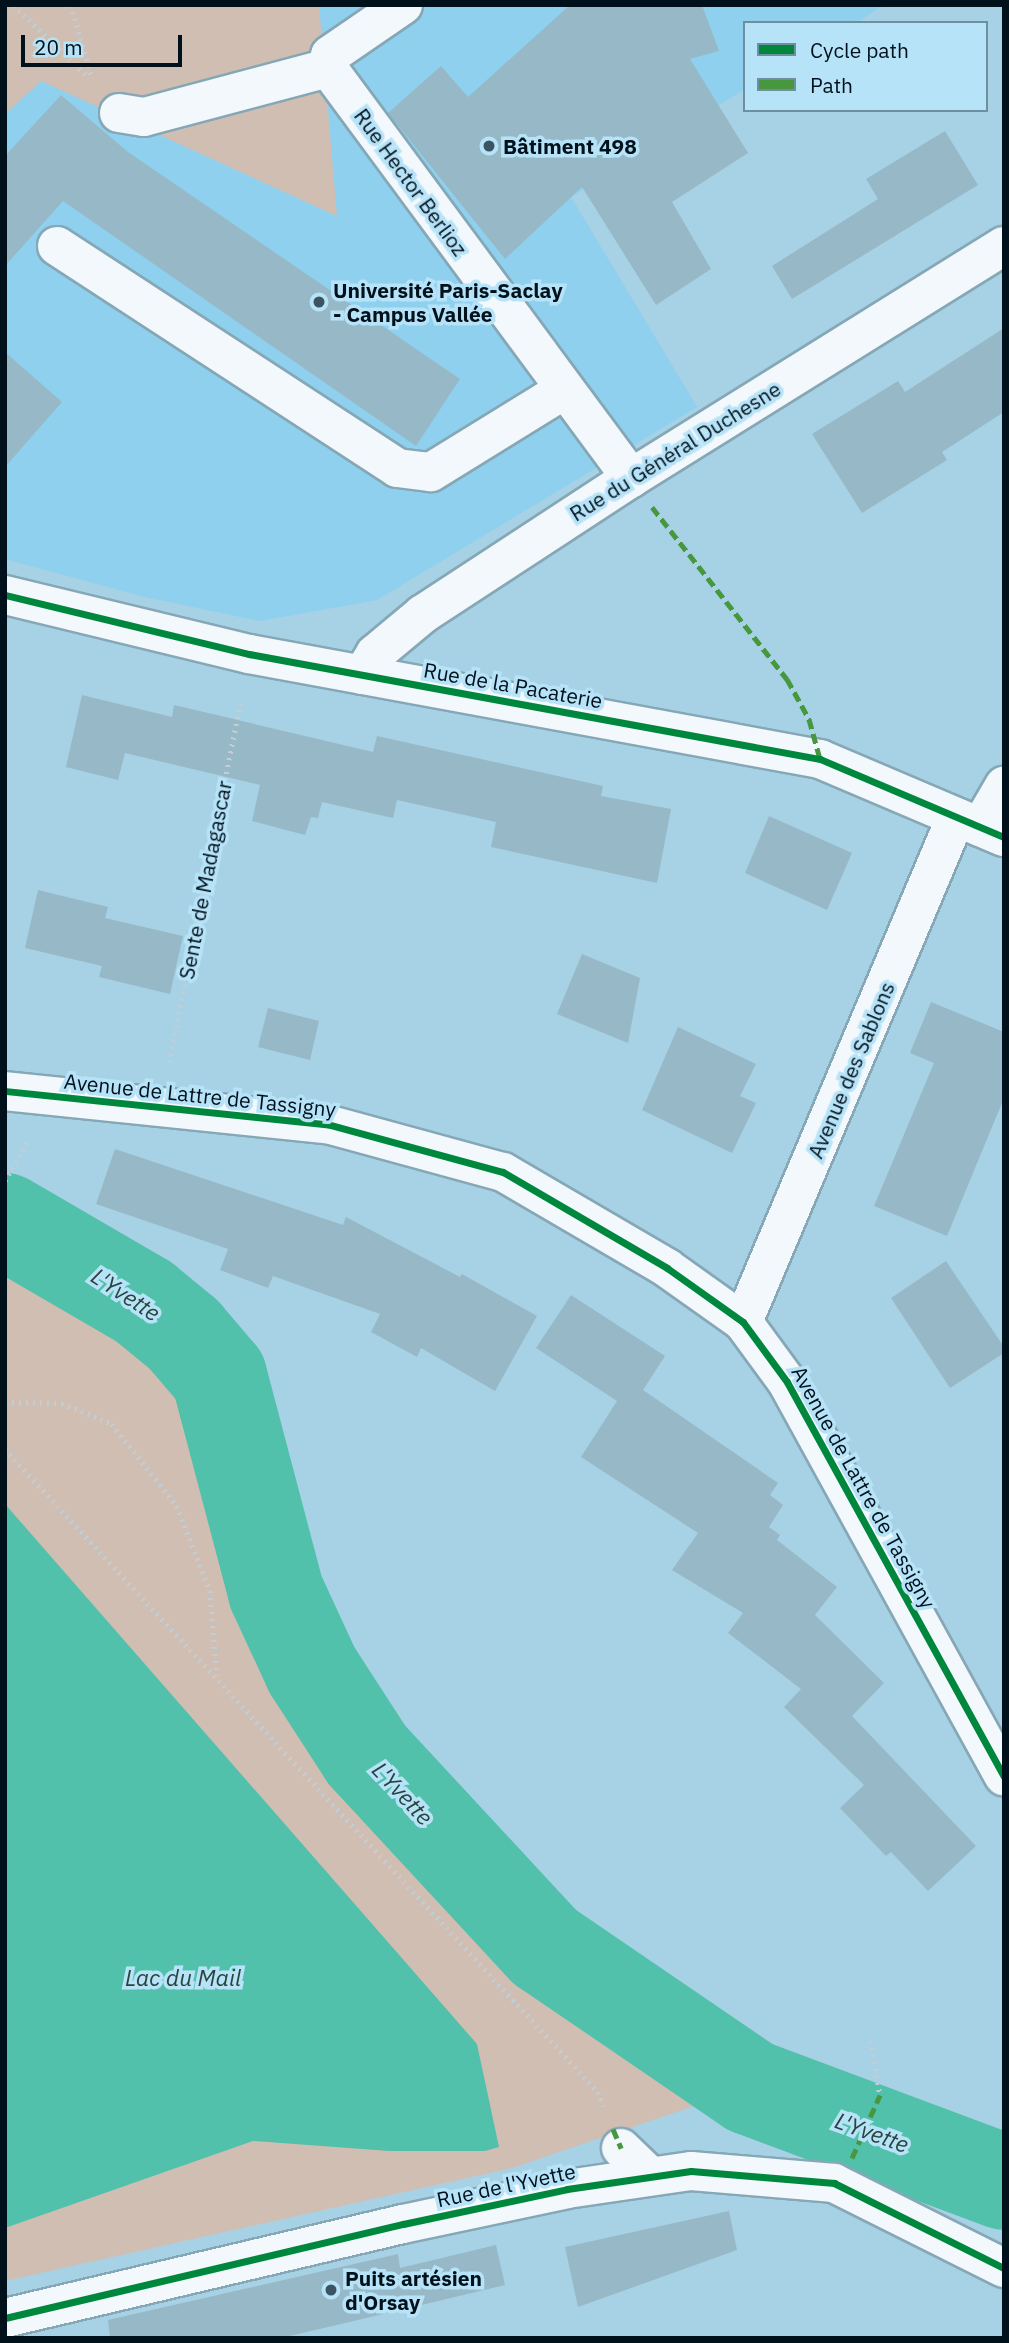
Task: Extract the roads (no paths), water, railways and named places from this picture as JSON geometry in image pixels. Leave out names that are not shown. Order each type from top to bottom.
[{"type":"street","points":[[119,113],[144,117],[328,68],[330,55],[403,5]]},
{"type":"street","name":"Rue Hector Berlioz","points":[[328,68],[631,478]]},
{"type":"street","points":[[57,246],[397,468],[431,472],[564,390]]},
{"type":"street","name":"Rue du Général Duchesne","points":[[362,675],[375,654],[423,614],[631,478],[1004,246]]},
{"type":"street","name":"Rue de la Pacaterie","points":[[5,595],[249,654],[820,759],[980,827]]},
{"type":"street","name":"Avenue des Sablons","points":[[743,1322],[980,827],[1004,786]]},
{"type":"street","name":"Avenue de Lattre de Tassigny","points":[[5,1091],[327,1124],[503,1172],[667,1268],[743,1322],[814,1429],[1004,1776]]},
{"type":"street","points":[[615,2133],[650,2176]]},
{"type":"street","name":"Rue de l'Yvette","points":[[5,2318],[403,2224],[650,2176],[691,2171],[834,2182],[1004,2268]]},
{"type":"water","name":"Lac du Mail","points":[[5,1504],[477,2044],[499,2147],[485,2151],[389,2151],[253,2141],[5,2228]]},
{"type":"water","points":[[925,2130],[1004,2153],[1004,2206],[915,2180]]},
{"type":"waterway","name":"L'Yvette","points":[[5,1221],[144,1302],[184,1335],[219,1376],[276,1592],[312,1670],[367,1755],[545,1947],[750,2087],[1004,2182]]},
{"type":"place","name":"Bâtiment 498","points":[[489,146]]},
{"type":"place","name":"Université Paris-Saclay - Campus Vallée","points":[[319,302]]},
{"type":"place","name":"Puits artésien d'Orsay","points":[[331,2290]]}]
